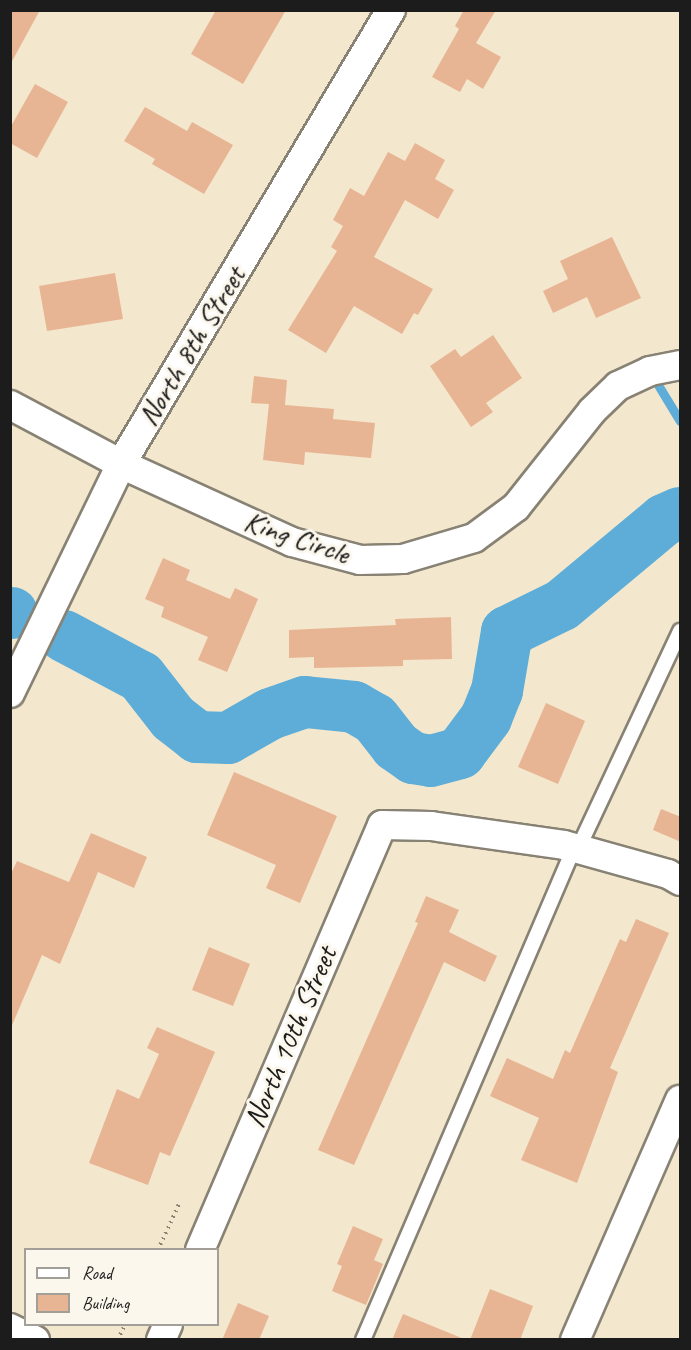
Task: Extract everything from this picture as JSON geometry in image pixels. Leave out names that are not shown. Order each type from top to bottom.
[{"type":"street","name":"North 8th Street","points":[[10,693],[121,464],[392,10]]},
{"type":"street","name":"King Circle","points":[[10,405],[121,464],[292,542],[360,560],[403,559],[474,538],[516,507],[592,411],[618,386],[650,371],[681,365]]},
{"type":"street","name":"North 10th Street","points":[[201,1248],[382,825],[431,826],[576,848]]},
{"type":"street","points":[[576,848],[668,874],[681,881]]},
{"type":"street","points":[[575,1340],[681,1100]]},
{"type":"street","points":[[161,1340],[167,1326]]},
{"type":"street","points":[[10,1328],[35,1340]]},
{"type":"lane","points":[[363,1340],[576,848],[681,631]]},
{"type":"path","points":[[160,1248],[179,1204]]},
{"type":"path","points":[[118,1340],[124,1326]]},
{"type":"building","points":[[10,10],[40,10],[10,65]]},
{"type":"building","points":[[216,10],[286,10],[243,84],[191,54]]},
{"type":"building","points":[[464,10],[496,10],[476,43],[501,57],[483,89],[467,79],[460,92],[432,77],[459,29],[455,26]]},
{"type":"building","points":[[35,84],[68,102],[37,158],[10,143],[10,128]]},
{"type":"building","points":[[145,107],[187,131],[192,122],[233,145],[204,194],[152,164],[155,159],[124,141]]},
{"type":"building","points":[[415,143],[445,160],[435,179],[454,190],[438,219],[405,200],[374,257],[433,289],[418,315],[414,313],[402,334],[354,306],[326,353],[288,330],[337,251],[331,247],[343,226],[333,220],[350,188],[364,196],[388,152],[405,161]]},
{"type":"building","points":[[612,237],[641,298],[596,318],[587,297],[553,313],[543,291],[568,279],[560,261]]},
{"type":"building","points":[[115,273],[123,319],[47,331],[39,286]]},
{"type":"building","points":[[493,335],[522,378],[486,403],[493,412],[471,427],[430,366],[455,349],[461,357]]},
{"type":"building","points":[[254,376],[287,380],[285,405],[334,409],[333,419],[375,423],[371,458],[305,452],[304,465],[263,460],[269,404],[251,403]]},
{"type":"building","points":[[163,558],[190,570],[186,580],[230,599],[235,588],[258,599],[227,672],[198,660],[208,637],[161,617],[164,607],[145,599]]},
{"type":"building","points":[[451,617],[452,659],[403,660],[403,666],[314,668],[314,657],[289,658],[289,630],[396,625],[395,619]]},
{"type":"building","points":[[546,703],[585,721],[558,784],[518,767]]},
{"type":"building","points":[[234,772],[337,816],[300,903],[266,888],[276,865],[207,835]]},
{"type":"building","points":[[661,809],[681,817],[681,842],[653,830]]},
{"type":"building","points":[[91,833],[147,857],[134,888],[98,872],[60,964],[42,955],[10,1030],[10,876],[17,861],[69,882]]},
{"type":"building","points":[[426,896],[459,910],[449,932],[497,956],[485,982],[444,962],[354,1165],[318,1150],[418,923],[415,922]]},
{"type":"building","points":[[636,919],[669,933],[610,1068],[618,1072],[577,1183],[521,1160],[539,1118],[490,1096],[507,1058],[553,1079],[565,1050],[570,1053],[620,939],[626,942]]},
{"type":"building","points":[[209,947],[250,964],[233,1006],[192,990]]},
{"type":"building","points":[[157,1027],[215,1052],[170,1156],[160,1152],[148,1185],[89,1163],[117,1089],[139,1099],[159,1054],[147,1048]]},
{"type":"building","points":[[353,1226],[383,1239],[374,1260],[383,1264],[366,1305],[332,1291],[342,1266],[337,1264]]},
{"type":"building","points":[[490,1289],[533,1306],[520,1340],[470,1340]]},
{"type":"building","points":[[238,1303],[269,1316],[259,1340],[222,1340]]},
{"type":"building","points":[[403,1314],[464,1339],[464,1340],[392,1340]]},
{"type":"waterway","points":[[652,375],[680,421]]},
{"type":"waterway","points":[[64,636],[141,677],[173,718],[197,737],[228,738],[270,714],[305,702],[354,707],[375,719],[396,746],[413,758],[431,761],[460,753],[486,718],[497,691],[507,632],[562,605],[664,520],[680,513]]}]
